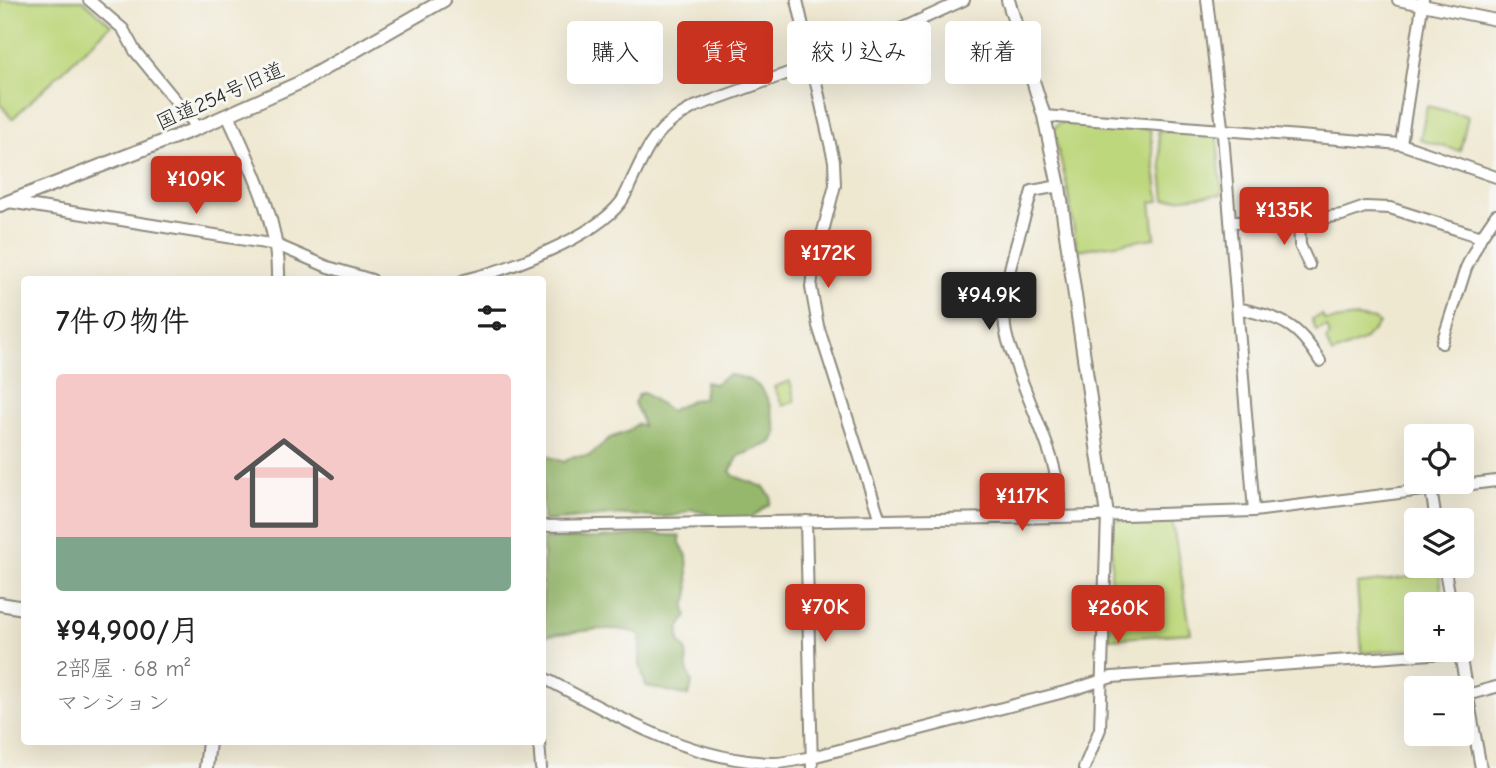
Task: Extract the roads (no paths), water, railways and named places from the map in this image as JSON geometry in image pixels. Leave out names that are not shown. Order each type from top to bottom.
[{"type":"street","points":[[89,0],[123,29],[135,51],[198,128]]},
{"type":"street","name":"国道254号旧道","points":[[3,203],[198,128],[299,83],[444,0]]},
{"type":"street","points":[[797,0],[802,21]]},
{"type":"street","points":[[918,21],[964,0]]},
{"type":"street","points":[[1008,0],[1044,116],[1059,186],[1107,515],[1100,729],[1084,768]]},
{"type":"street","points":[[1207,0],[1223,129],[1254,511]]},
{"type":"street","points":[[1398,0],[1424,3],[1496,20]]},
{"type":"street","points":[[1401,144],[1424,3]]},
{"type":"street","points":[[483,276],[576,238],[602,220],[621,202],[649,144],[676,116],[787,72]]},
{"type":"street","points":[[817,84],[830,140],[835,185],[811,287],[818,326],[880,520]]},
{"type":"street","points":[[228,115],[253,175],[277,245],[278,276]]},
{"type":"street","points":[[1044,116],[1401,144],[1496,177]]},
{"type":"street","points":[[1059,186],[1032,191],[1004,302],[1005,330],[1020,378],[1054,466],[1060,517]]},
{"type":"street","points":[[3,203],[277,245],[328,267],[358,276]]},
{"type":"street","points":[[1230,222],[1298,220],[1342,215],[1365,207],[1390,208],[1481,237]]},
{"type":"street","points":[[1442,343],[1466,268],[1481,237],[1496,215]]},
{"type":"street","points":[[1298,220],[1300,245],[1309,265]]},
{"type":"street","points":[[1237,308],[1272,316],[1291,324],[1310,344],[1321,361]]},
{"type":"street","points":[[1474,484],[1496,481]]},
{"type":"street","points":[[546,526],[1254,511],[1404,493]]},
{"type":"street","points":[[806,521],[812,762]]},
{"type":"street","points":[[0,604],[21,608]]},
{"type":"street","points":[[546,679],[660,738],[684,746],[749,760],[776,763],[812,762],[1112,677],[1404,655]]},
{"type":"street","points":[[1474,693],[1496,687]]},
{"type":"street","points":[[1474,732],[1481,768]]},
{"type":"street","points":[[206,768],[209,745]]},
{"type":"street","points":[[539,745],[541,768]]}]
